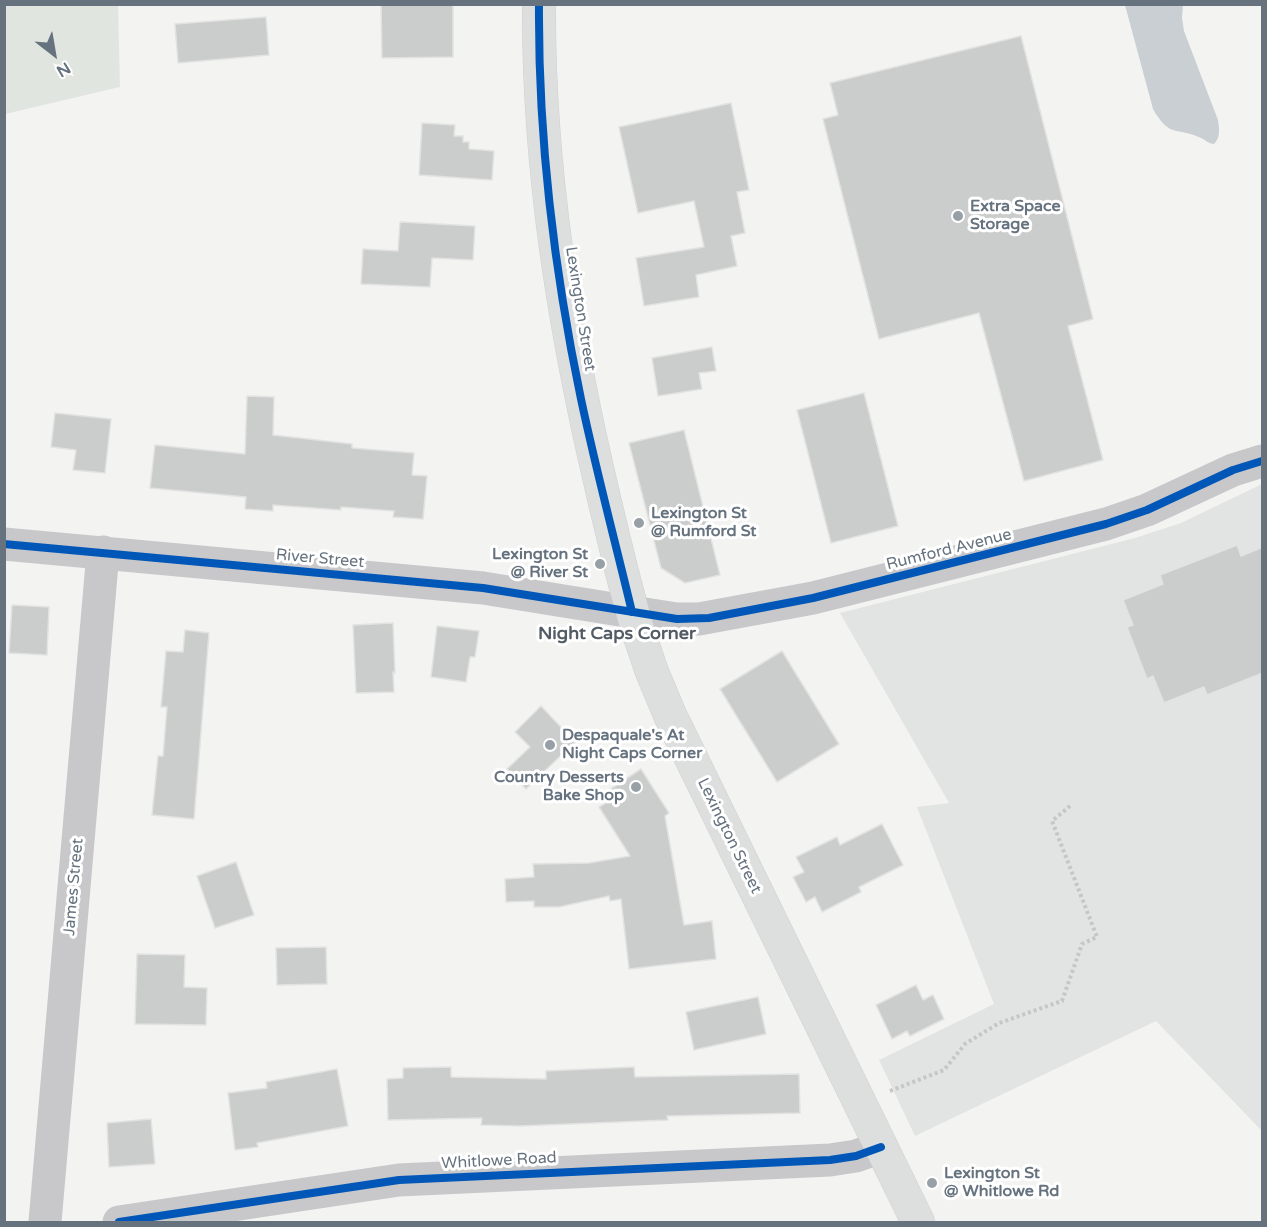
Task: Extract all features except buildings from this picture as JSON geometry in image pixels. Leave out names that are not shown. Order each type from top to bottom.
[{"type":"main road","name":"Lexington Street","points":[[539,4],[545,145],[559,276],[581,398],[632,612],[652,672],[670,715],[918,1222]]},
{"type":"street","name":"Rumford Avenue","points":[[632,612],[676,619],[699,619],[825,596],[1117,521],[1156,507],[1233,470],[1263,461]]},
{"type":"street","name":"River Street","points":[[4,544],[483,588],[632,612]]},
{"type":"street","name":"James Street","points":[[45,1222],[103,552]]},
{"type":"street","name":"Whitlowe Road","points":[[119,1222],[399,1180],[830,1160],[856,1156],[881,1147]]},
{"type":"path","points":[[915,1081],[944,1070],[965,1044],[999,1023],[1062,1000],[1082,944],[1096,937],[1052,821],[1070,806]]},
{"type":"shaded area","points":[[4,5],[118,5],[120,87],[5,114]]},
{"type":"shaded area","points":[[1125,5],[1183,5],[1184,31],[1218,120],[1219,135],[1214,144],[1169,128],[1153,109]]},
{"type":"shaded area","points":[[1262,484],[1262,1131],[1156,1021],[915,1136],[879,1060],[994,1004],[917,807],[949,803],[840,613],[1135,538],[1181,523]]},
{"type":"cycle path","points":[[539,4],[539,54],[545,153],[563,301],[587,426],[632,612]]},
{"type":"cycle path","points":[[4,544],[483,588],[677,619],[709,618],[813,598],[1106,524],[1147,510],[1233,470],[1262,461]]},
{"type":"cycle path","points":[[119,1222],[399,1180],[830,1160],[856,1156],[881,1147]]},
{"type":"place","name":"Extra Space Storage","points":[[958,216]]},
{"type":"place","name":"Lexington St @ Rumford St","points":[[639,523]]},
{"type":"place","name":"Lexington St @ River St","points":[[600,564]]},
{"type":"place","name":"Despaquale's At Night Caps Corner","points":[[550,745]]},
{"type":"place","name":"Country Desserts Bake Shop","points":[[636,787]]},
{"type":"place","name":"Lexington St @ Whitlowe Rd","points":[[932,1183]]},
{"type":"district","name":"Night Caps Corner","points":[[617,634]]}]
